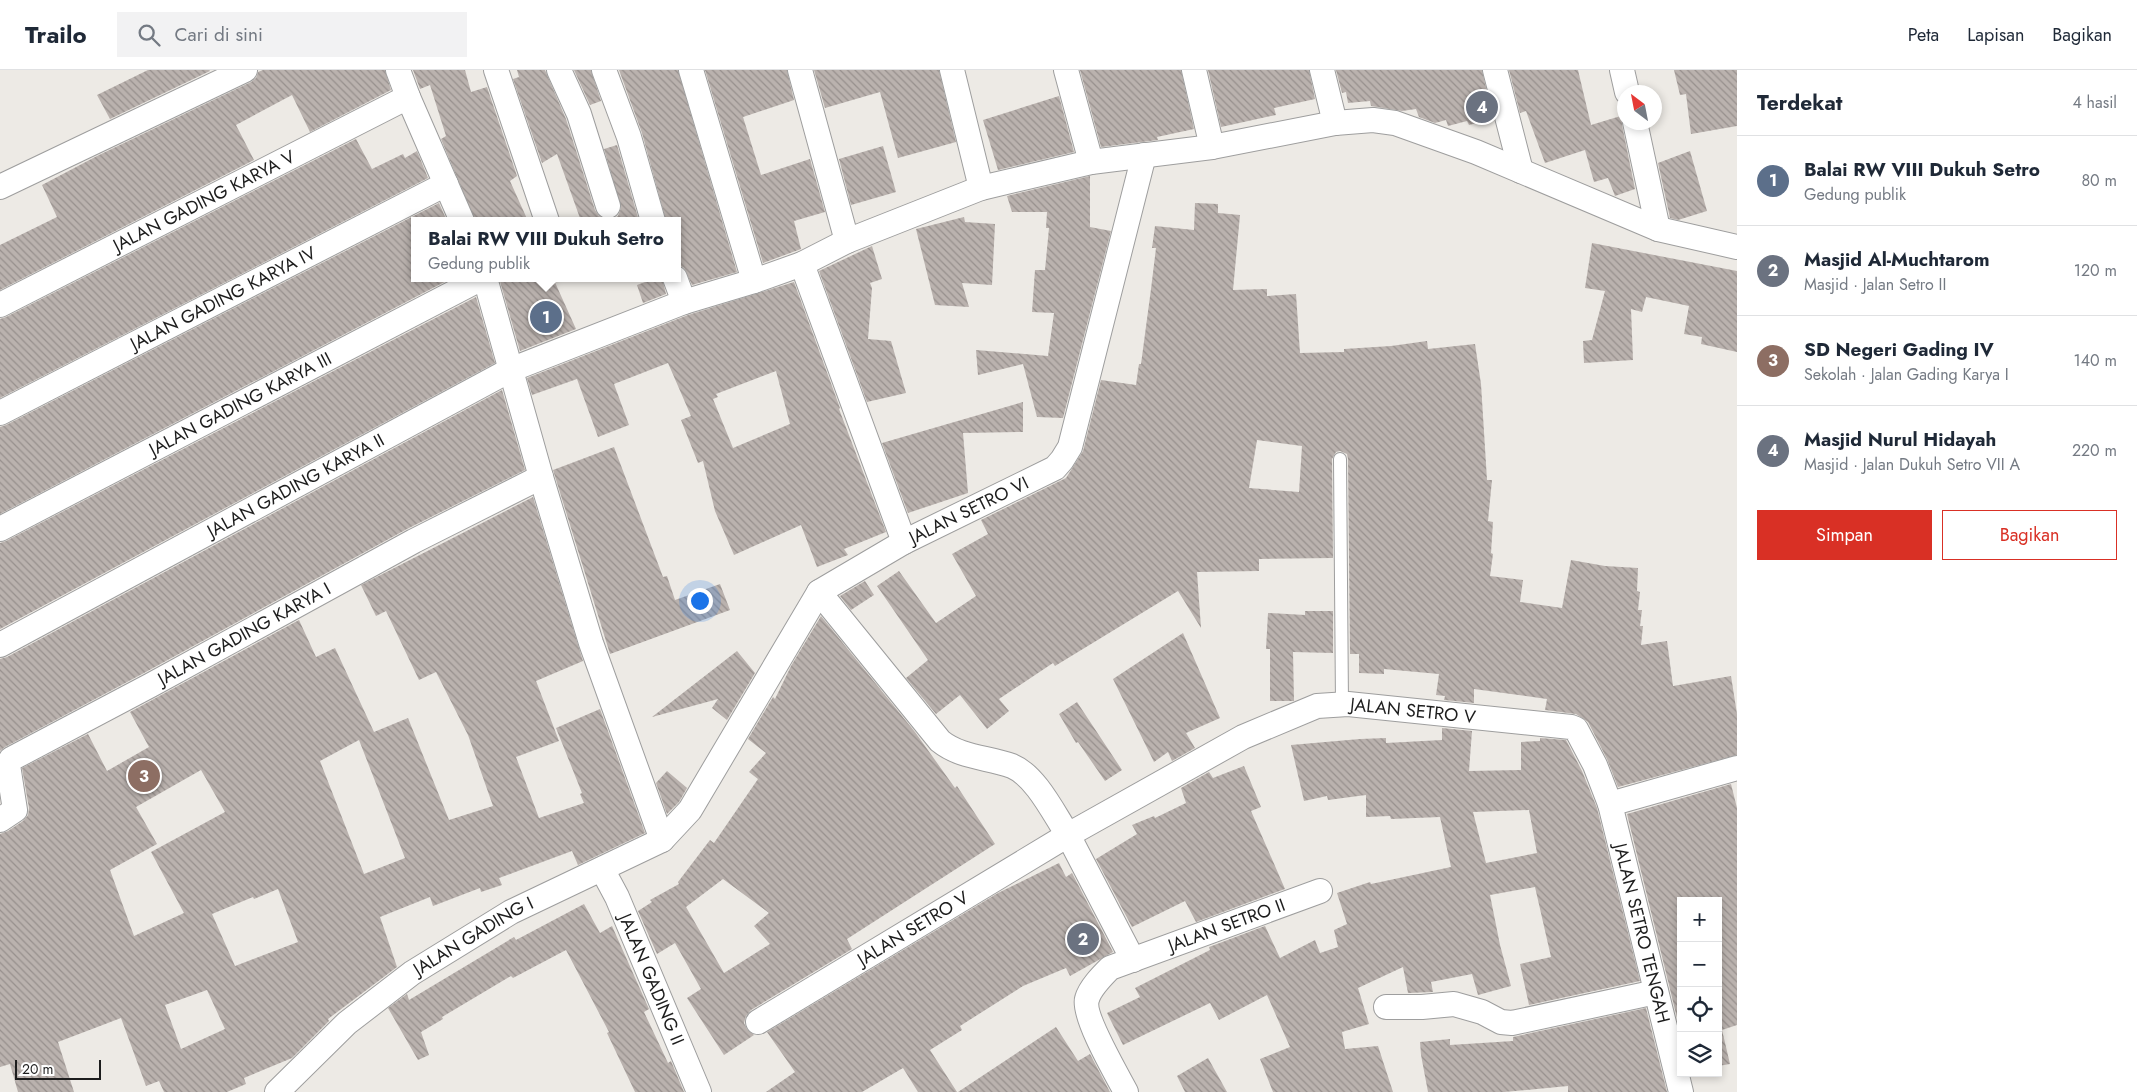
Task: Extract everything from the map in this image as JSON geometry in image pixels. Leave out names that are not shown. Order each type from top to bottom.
[{"type":"street","points":[[0,188],[245,70]]},
{"type":"street","points":[[398,70],[408,98],[460,217]]},
{"type":"street","points":[[496,70],[546,217]]},
{"type":"street","points":[[559,70],[579,114],[608,206]]},
{"type":"street","points":[[604,70],[628,137],[652,217]]},
{"type":"street","points":[[691,70],[754,281]]},
{"type":"street","points":[[800,70],[846,241]]},
{"type":"street","points":[[952,70],[981,188]]},
{"type":"street","points":[[1066,70],[1091,162]]},
{"type":"street","points":[[1194,70],[1212,147]]},
{"type":"street","points":[[1322,70],[1335,123]]},
{"type":"street","points":[[1495,70],[1521,170]]},
{"type":"street","points":[[1622,70],[1625,85]]},
{"type":"street","name":"JALAN GADING KARYA V","points":[[0,305],[408,98]]},
{"type":"street","name":"JALAN GADING KARYA II","points":[[0,645],[510,370],[684,302],[802,264],[846,241],[981,188],[1091,162],[1212,147],[1335,123],[1373,120],[1395,123],[1476,152],[1658,229],[1737,247]]},
{"type":"street","points":[[1637,130],[1658,229]]},
{"type":"street","name":"JALAN SETRO VI","points":[[690,810],[819,592],[904,542],[1055,468],[1066,454],[1144,154]]},
{"type":"street","name":"JALAN GADING KARYA IV","points":[[0,412],[446,184]]},
{"type":"street","points":[[802,264],[904,542]]},
{"type":"street","name":"JALAN GADING KARYA III","points":[[0,529],[476,282]]},
{"type":"street","points":[[485,282],[591,643],[662,840]]},
{"type":"street","points":[[676,282],[684,302]]},
{"type":"street","name":"JALAN GADING KARYA I","points":[[0,820],[15,810],[8,765],[11,759],[160,681],[414,541],[541,477]]},
{"type":"street","points":[[819,592],[940,741],[951,750],[1013,767],[1024,773],[1034,783],[1068,835],[1133,960]]},
{"type":"street","name":"JALAN SETRO V","points":[[758,1022],[1068,835],[1243,737],[1317,706],[1342,704],[1571,726],[1579,732],[1595,765],[1610,804]]},
{"type":"street","points":[[1610,804],[1737,768]]},
{"type":"street","name":"JALAN SETRO TENGAH","points":[[1610,804],[1681,1092]]},
{"type":"street","name":"JALAN GADING I","points":[[277,1092],[347,1023],[412,973],[511,912],[662,840],[690,810]]},
{"type":"street","name":"JALAN GADING II","points":[[602,869],[617,898],[699,1092]]},
{"type":"street","name":"JALAN SETRO II","points":[[1126,1092],[1088,1016],[1086,1007],[1087,998],[1102,975],[1110,968],[1320,891]]},
{"type":"street","points":[[1386,1007],[1422,1007],[1454,1004],[1482,1012],[1501,1022],[1512,1023],[1656,992]]},
{"type":"lane","points":[[1340,458],[1342,704]]},
{"type":"building","points":[[148,70],[210,71],[110,119],[97,95]]},
{"type":"building","points":[[263,70],[385,70],[391,90],[310,132],[292,95],[236,125],[254,160],[0,290],[0,245],[57,217],[42,185],[97,156],[251,82],[256,78],[258,72]]},
{"type":"building","points":[[413,70],[465,70],[471,92],[487,87],[517,176],[510,181],[526,217],[473,217],[441,139],[446,136],[430,85],[420,89]]},
{"type":"building","points":[[517,70],[545,70],[566,119],[595,210],[601,217],[580,217],[557,154],[542,163],[513,79],[519,77]]},
{"type":"building","points":[[574,70],[591,70],[601,101],[590,105]]},
{"type":"building","points":[[619,70],[678,70],[737,272],[692,285],[684,268],[681,266],[681,217],[665,217],[642,133]]},
{"type":"building","points":[[705,70],[787,70],[794,100],[743,117],[761,175],[810,159],[825,212],[794,221],[801,249],[763,263]]},
{"type":"building","points":[[814,70],[939,70],[956,142],[898,158],[880,92],[825,108]]},
{"type":"building","points":[[1080,70],[1181,70],[1194,129],[1157,137],[1158,140],[1101,147]]},
{"type":"building","points":[[1208,70],[1309,70],[1315,99],[1274,108],[1276,115],[1221,127]]},
{"type":"building","points":[[1336,70],[1482,70],[1493,119],[1469,125],[1467,121],[1448,126],[1446,120],[1435,123],[1419,117],[1416,109],[1402,111],[1371,106],[1370,101],[1348,103],[1346,92],[1342,93]]},
{"type":"building","points":[[1509,70],[1578,70],[1591,125],[1617,117],[1617,130],[1623,130],[1635,189],[1615,196],[1608,178],[1594,182],[1585,150],[1545,163],[1526,111],[1520,113]]},
{"type":"building","points":[[1674,70],[1737,70],[1737,126],[1691,134],[1686,94],[1680,95]]},
{"type":"building","points":[[1059,96],[1074,152],[998,170],[983,120]]},
{"type":"building","points":[[356,139],[372,169],[403,154],[405,158],[417,151],[428,178],[0,398],[0,319]]},
{"type":"building","points":[[617,145],[638,217],[616,217],[621,208],[604,149]]},
{"type":"building","points":[[883,146],[896,192],[851,205],[839,159]]},
{"type":"building","points":[[1690,151],[1707,211],[1678,220],[1670,218],[1658,163]]},
{"type":"building","points":[[1090,176],[1090,227],[1111,231],[1063,418],[1037,417],[1023,364],[978,375],[976,350],[1048,356],[1054,313],[1032,312],[1035,270],[1045,270],[1049,228],[1046,228],[1047,212],[1012,212],[1007,196]]},
{"type":"building","points":[[439,203],[445,217],[412,217]]},
{"type":"building","points":[[1195,203],[1218,204],[1218,213],[1240,215],[1233,290],[1267,289],[1267,296],[1296,294],[1300,353],[1344,352],[1344,349],[1391,346],[1427,341],[1428,349],[1475,344],[1481,384],[1487,480],[1492,480],[1488,521],[1493,522],[1491,553],[1493,554],[1490,576],[1523,580],[1520,602],[1562,608],[1571,560],[1605,566],[1638,568],[1637,591],[1640,592],[1638,610],[1642,610],[1640,626],[1643,626],[1641,645],[1667,641],[1673,686],[1731,676],[1737,714],[1737,755],[1618,787],[1607,759],[1588,722],[1576,714],[1545,710],[1547,699],[1474,689],[1474,703],[1444,700],[1445,696],[1436,695],[1439,674],[1384,669],[1384,674],[1359,673],[1359,654],[1350,654],[1348,459],[1347,454],[1340,451],[1336,452],[1332,459],[1333,558],[1259,559],[1259,571],[1197,572],[1201,628],[1178,591],[1055,666],[1053,663],[999,699],[1009,711],[987,729],[960,695],[936,714],[906,678],[928,660],[877,586],[899,571],[936,623],[976,596],[952,554],[988,534],[981,520],[1066,478],[1083,451],[1101,380],[1136,385],[1139,364],[1141,364],[1156,248],[1152,248],[1155,226],[1194,230]],"holes":[[[1257,440],[1302,446],[1299,492],[1249,488]]]},
{"type":"building","points":[[411,217],[411,282],[444,282],[0,514],[0,427]]},
{"type":"building","points":[[964,217],[965,222],[995,224],[992,285],[962,283],[969,307],[935,305],[916,229]]},
{"type":"building","points":[[1592,243],[1737,271],[1737,352],[1701,344],[1702,337],[1684,334],[1689,306],[1646,297],[1642,312],[1631,309],[1633,360],[1584,363],[1583,341],[1592,340],[1605,291],[1585,288]]},
{"type":"building","points":[[872,246],[882,279],[870,283],[872,288],[868,339],[891,341],[906,393],[867,402],[819,271]]},
{"type":"building","points":[[500,282],[555,282],[576,329],[520,351]]},
{"type":"building","points":[[645,282],[663,282],[666,294],[643,303],[637,285]]},
{"type":"building","points":[[794,282],[839,409],[886,532],[844,549],[848,555],[817,567],[801,525],[734,555],[715,511],[703,461],[698,463],[681,420],[691,416],[668,363],[614,384],[629,425],[598,437],[577,379],[532,395],[527,378],[688,315]],"holes":[[[776,371],[790,424],[733,448],[713,399],[718,397],[716,394]]]},
{"type":"building","points":[[476,297],[495,363],[0,629],[0,543]]},
{"type":"building","points":[[502,390],[525,470],[407,529],[0,751],[0,659],[7,657]]},
{"type":"building","points":[[1023,402],[1023,432],[963,433],[968,493],[908,513],[882,443]]},
{"type":"building","points":[[614,447],[663,577],[667,576],[675,600],[720,584],[730,610],[610,654],[553,470]]},
{"type":"building","points":[[533,497],[583,661],[536,681],[559,741],[516,757],[539,818],[584,803],[580,794],[582,793],[556,728],[600,709],[645,833],[578,865],[572,851],[499,878],[502,885],[481,892],[480,888],[433,906],[430,897],[380,917],[397,967],[328,1019],[329,1021],[292,1058],[244,1078],[246,1084],[227,1092],[164,1092],[159,1081],[146,1086],[121,1018],[58,1042],[74,1092],[18,1092],[10,1064],[0,1067],[0,834],[23,821],[28,815],[29,808],[22,768],[88,734],[107,771],[149,747],[130,712],[299,620],[316,657],[335,648],[374,732],[408,718],[449,820],[493,806],[468,735],[436,672],[419,680],[386,611],[376,616],[361,585]],"holes":[[[359,740],[405,858],[364,874],[320,761]],[[201,770],[225,812],[151,852],[184,913],[134,936],[110,870],[157,844],[136,807]],[[278,889],[298,942],[235,966],[212,914],[253,897],[254,899]],[[207,990],[225,1029],[181,1049],[165,1005]]]},
{"type":"building","points":[[865,581],[874,595],[851,610],[840,596]]},
{"type":"building","points":[[1305,611],[1333,611],[1333,653],[1293,652],[1294,701],[1270,701],[1270,649],[1266,649],[1268,613],[1305,615]]},
{"type":"building","points":[[821,616],[915,732],[955,788],[957,786],[995,844],[847,939],[852,949],[751,1010],[746,1016],[744,1023],[747,1029],[754,1035],[724,1055],[687,998],[701,989],[675,943],[657,954],[638,911],[652,902],[650,900],[679,884],[678,882],[710,840],[714,843],[758,779],[749,772],[766,753],[748,739],[773,697],[775,699],[791,666]],"holes":[[[723,879],[769,913],[754,926],[770,944],[724,973],[686,907]]]},
{"type":"building","points":[[1183,633],[1220,718],[1186,733],[1195,748],[1172,761],[1168,752],[1154,762],[1113,679]]},
{"type":"building","points":[[737,651],[755,673],[727,720],[712,708],[718,699],[652,717]]},
{"type":"building","points":[[1077,702],[1122,770],[1105,781],[1078,742],[1076,743],[1059,714]]},
{"type":"building","points":[[1442,728],[1472,731],[1469,771],[1521,770],[1521,742],[1540,741],[1540,738],[1566,740],[1582,771],[1597,808],[1640,981],[1529,1005],[1520,964],[1551,957],[1535,887],[1490,895],[1511,986],[1478,995],[1472,974],[1431,982],[1433,992],[1408,993],[1403,967],[1358,988],[1369,1024],[1342,1032],[1345,1049],[1378,1046],[1393,1092],[1273,1092],[1260,1059],[1290,1047],[1267,995],[1219,1020],[1210,1003],[1123,1045],[1107,1013],[1140,997],[1135,988],[1210,950],[1209,947],[1265,926],[1280,958],[1315,940],[1320,953],[1338,947],[1334,930],[1347,924],[1337,893],[1370,882],[1371,884],[1451,867],[1440,817],[1391,819],[1390,816],[1366,817],[1366,795],[1328,800],[1327,796],[1304,801],[1291,745],[1386,738],[1386,743],[1442,740]],"holes":[[[1529,810],[1537,853],[1486,863],[1473,812]]]},
{"type":"building","points":[[1244,766],[1261,807],[1251,811],[1285,889],[1196,922],[1185,901],[1132,927],[1096,859],[1137,834],[1132,825],[1154,816],[1155,818],[1186,803],[1181,788],[1209,772],[1213,778]]},
{"type":"building","points":[[667,771],[687,788],[679,802],[667,814],[656,783]]},
{"type":"building","points":[[1731,784],[1737,808],[1737,1025],[1722,1030],[1722,897],[1677,897],[1677,1018],[1627,814]]},
{"type":"building","points":[[1059,863],[1066,877],[1072,873],[1113,952],[1070,976],[1066,968],[1023,986],[960,1026],[962,1030],[930,1050],[957,1092],[918,1092],[903,1068],[862,1092],[766,1092],[795,1072],[767,1032],[998,893]]},
{"type":"building","points":[[584,904],[600,933],[612,926],[649,1009],[644,1012],[668,1063],[671,1061],[684,1092],[635,1092],[607,1033],[609,1032],[566,950],[513,978],[511,976],[442,1017],[443,1019],[421,1032],[429,1055],[418,1060],[388,1008],[407,994],[409,1000],[514,937],[516,940]]},
{"type":"building","points":[[1646,1008],[1667,1092],[1568,1092],[1568,1086],[1504,1092],[1428,1092],[1420,1042],[1450,1039],[1450,1045],[1513,1041],[1513,1037]]},
{"type":"building","points":[[1056,1027],[1078,1061],[1090,1054],[1110,1092],[958,1092]]},
{"type":"building","points":[[1722,1030],[1730,1064],[1722,1065]]},
{"type":"building","points":[[1208,1058],[1227,1092],[1185,1092],[1177,1076]]},
{"type":"place","name":"Masjid Nurul Hidayah","points":[[1482,107]]},
{"type":"place","name":"Balai RW VIII Dukuh Setro","points":[[546,317]]},
{"type":"place","name":"SD Negeri Gading IV","points":[[144,776]]},
{"type":"place","name":"Masjid Al-Muchtarom","points":[[1083,939]]}]
